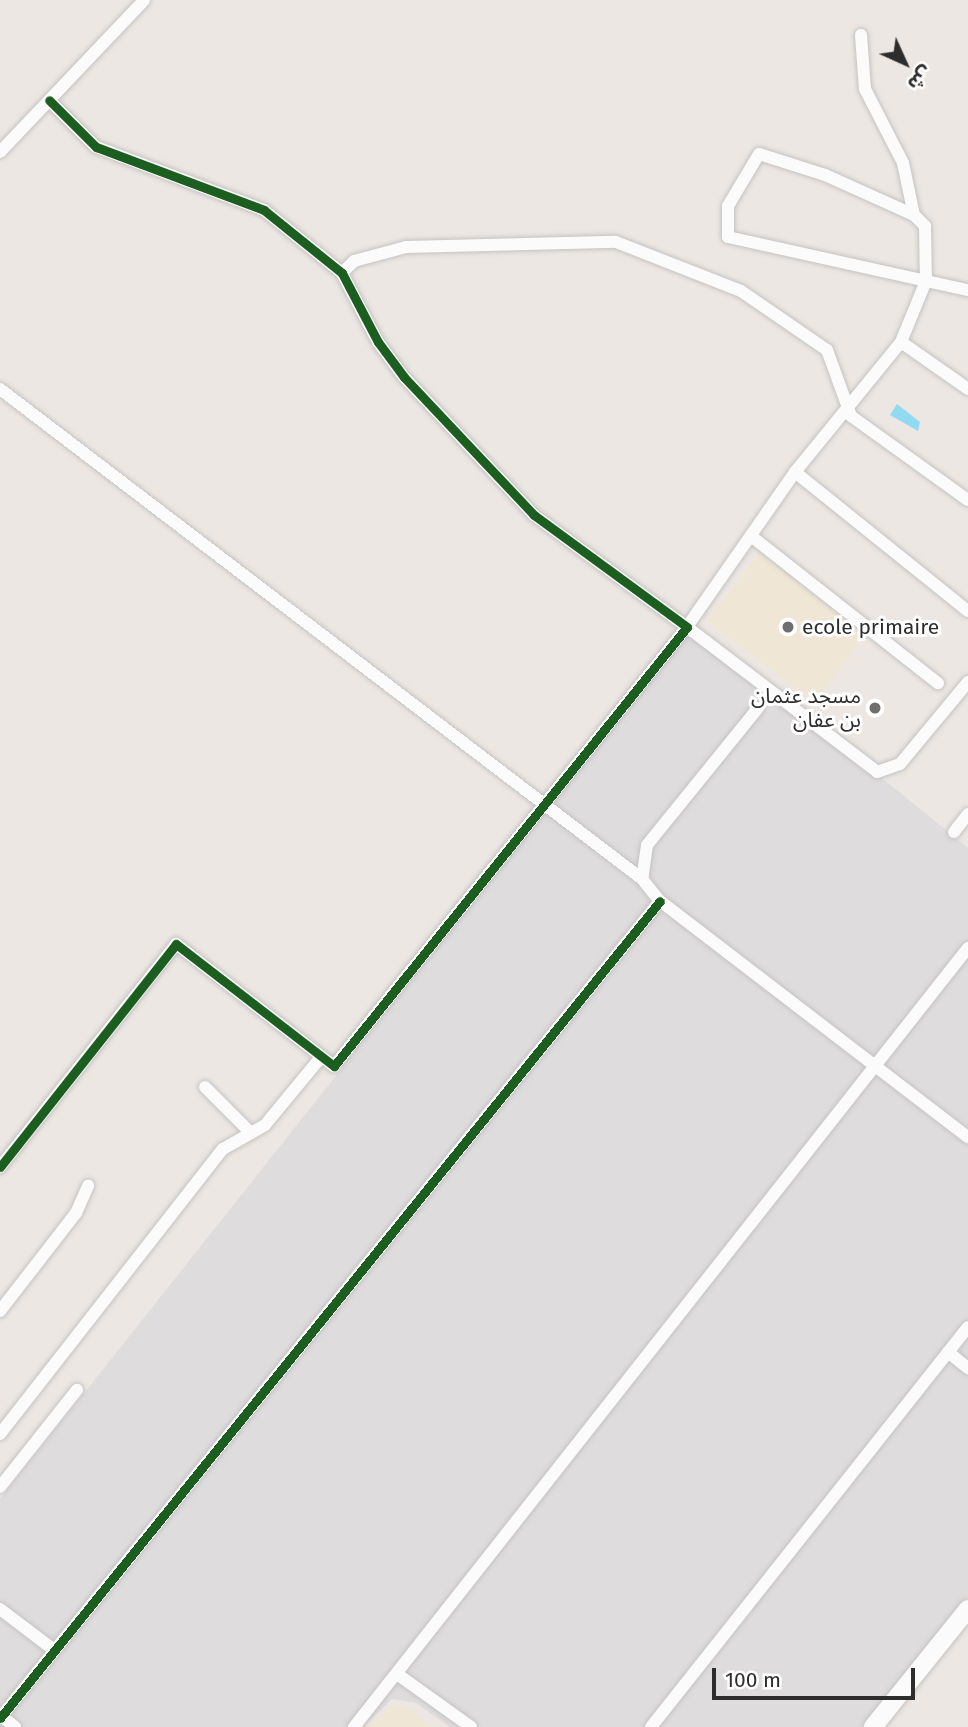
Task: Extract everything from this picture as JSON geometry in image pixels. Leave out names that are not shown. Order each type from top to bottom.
[{"type":"main road","points":[[873,1727],[968,1609]]},
{"type":"street","points":[[0,152],[144,0]]},
{"type":"street","points":[[861,35],[865,89],[903,163],[914,215]]},
{"type":"street","points":[[49,100],[96,147],[264,210],[342,273],[404,377],[534,515],[687,627],[877,772],[900,764],[968,682]]},
{"type":"street","points":[[0,1167],[176,944],[334,1066],[687,627],[795,472],[847,404],[901,342],[926,281],[925,226],[914,215],[825,175],[759,155],[728,206],[728,237],[926,281],[968,290]]},
{"type":"street","points":[[342,273],[354,261],[406,247],[616,242],[741,291],[827,350],[851,416],[968,500]]},
{"type":"street","points":[[901,342],[968,389]]},
{"type":"street","points":[[0,389],[642,879],[660,901],[968,1137]]},
{"type":"street","points":[[795,472],[968,611]]},
{"type":"street","points":[[751,536],[938,683]]},
{"type":"street","points":[[642,879],[647,845],[758,708]]},
{"type":"street","points":[[954,832],[968,814]]},
{"type":"street","points":[[15,1727],[1,1717],[660,901]]},
{"type":"street","points":[[354,1727],[968,948]]},
{"type":"street","points":[[0,1434],[223,1149],[251,1133],[321,1056]]},
{"type":"street","points":[[205,1087],[251,1133]]},
{"type":"street","points":[[0,1311],[76,1213],[88,1186]]},
{"type":"street","points":[[651,1727],[968,1327]]},
{"type":"street","points":[[948,1352],[968,1368]]},
{"type":"street","points":[[0,1487],[77,1390]]},
{"type":"street","points":[[0,1609],[54,1650]]},
{"type":"street","points":[[397,1674],[471,1727]]},
{"type":"shaded area","name":"ecole primaire","points":[[764,546],[869,632],[815,702],[707,621]]},
{"type":"shaded area","points":[[694,625],[968,848],[968,1596],[861,1727],[450,1727],[416,1703],[392,1699],[363,1727],[0,1727],[0,1499]]},
{"type":"shaded area","points":[[392,1706],[410,1708],[433,1727],[365,1727]]},
{"type":"water","points":[[897,404],[920,422],[918,431],[890,415]]},
{"type":"cycle path","points":[[0,1167],[176,944],[334,1066],[687,627],[534,515],[404,377],[378,342],[342,273],[264,210],[96,147],[49,100]]},
{"type":"cycle path","points":[[0,1718],[660,901]]},
{"type":"place","name":"ecole primaire","points":[[788,627]]},
{"type":"place","name":"مسجد عثمان بن عفان","points":[[875,708]]}]
